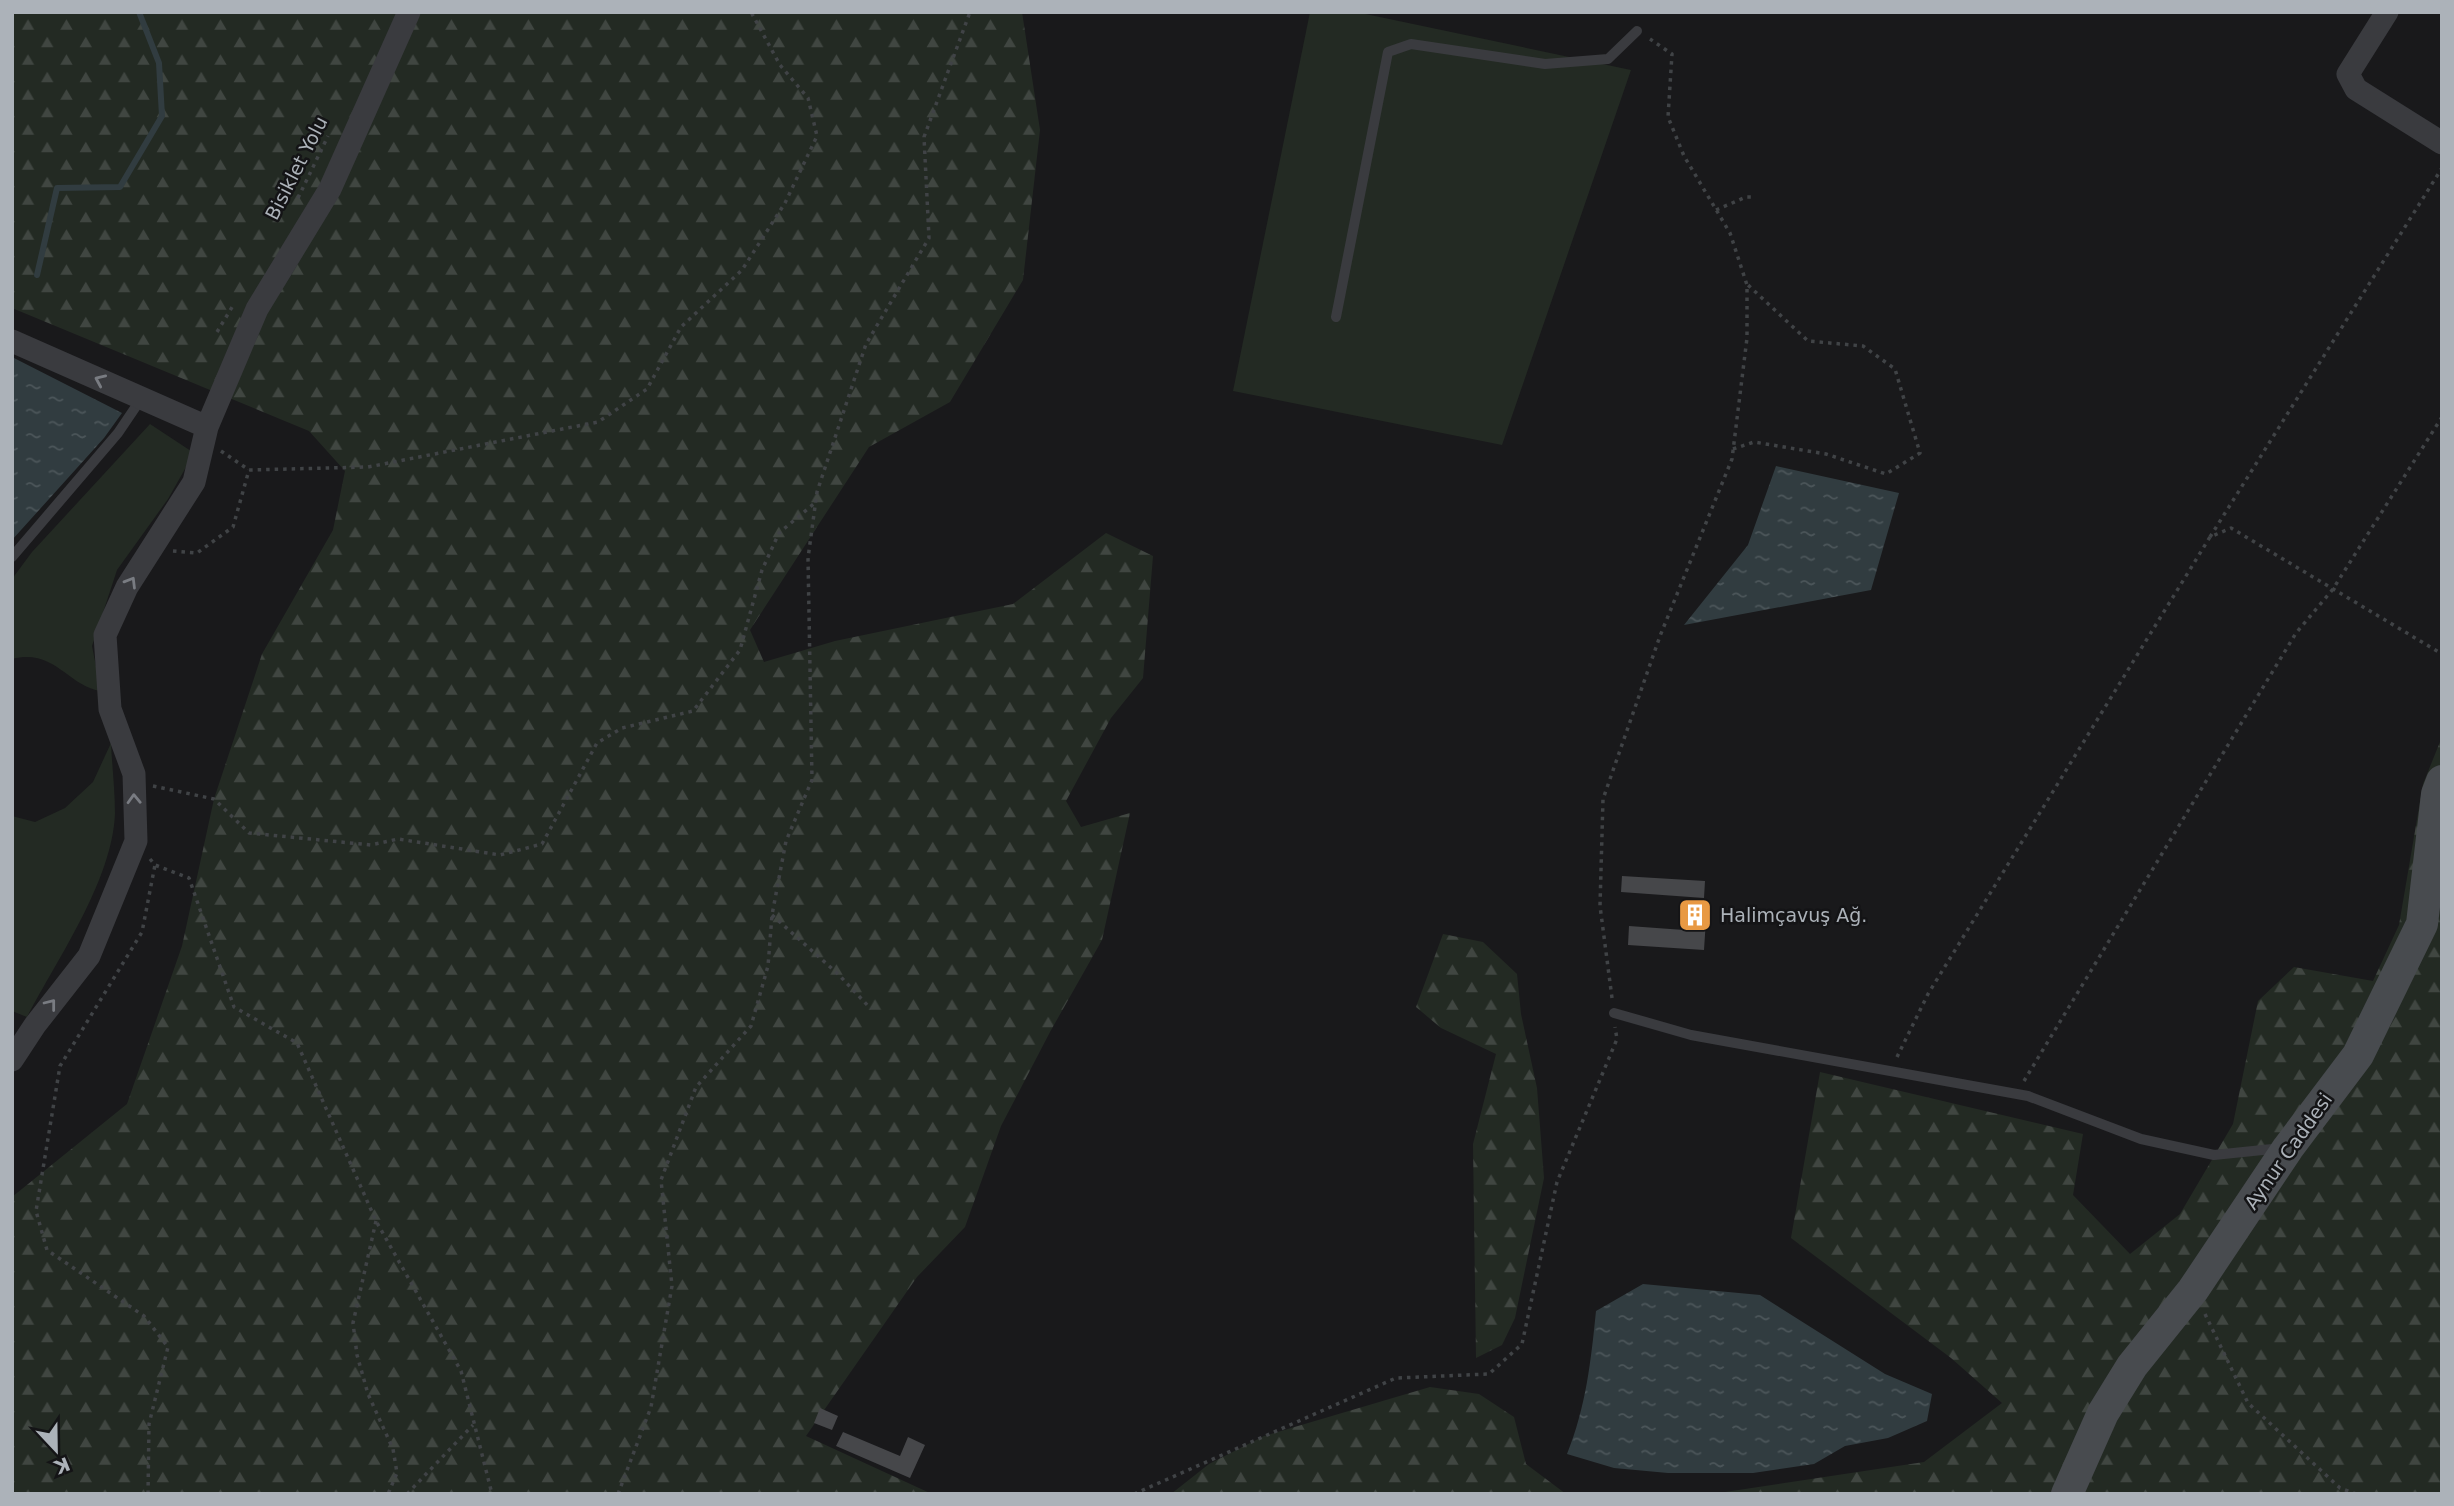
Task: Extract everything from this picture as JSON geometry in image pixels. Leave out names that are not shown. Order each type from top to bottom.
[{"type":"street","points":[[12,1060],[35,1025],[89,956],[136,841],[134,782],[110,709],[105,635],[127,587],[194,482],[206,433],[257,309],[330,189],[409,12]]},
{"type":"street","points":[[2387,12],[2348,74],[2356,89],[2442,143]]},
{"type":"street","points":[[12,341],[141,399],[206,433]]},
{"type":"street","name":"Aynur Caddesi","points":[[2067,1494],[2103,1413],[2132,1366],[2193,1290],[2288,1148],[2357,1055],[2422,924],[2437,794],[2442,781]]},
{"type":"lane","points":[[1336,317],[1388,51],[1411,44],[1545,64],[1608,59],[1637,31]]},
{"type":"lane","points":[[12,557],[118,433],[141,399]]},
{"type":"lane","points":[[1614,1013],[1691,1035],[2017,1094],[2141,1139],[2214,1156],[2288,1148]]},
{"type":"path","points":[[206,433],[248,470],[368,467],[598,422],[646,389],[681,327],[742,270],[785,203],[817,136],[808,98],[780,65],[751,12]]},
{"type":"path","points":[[618,1494],[651,1407],[672,1286],[661,1180],[696,1087],[751,1026],[768,966],[772,915],[786,841],[812,780],[808,558],[816,502],[866,344],[929,238],[924,137],[970,12]]},
{"type":"path","points":[[1134,1494],[1396,1378],[1489,1374],[1522,1344],[1557,1182],[1617,1039],[1600,905],[1603,799],[1660,636],[1732,458],[1747,338],[1747,285],[1730,233],[1684,156],[1668,117],[1672,54],[1637,31]]},
{"type":"path","name":"Bisiklet Yolu","points":[[298,198],[335,124]]},
{"type":"path","points":[[1890,1072],[1928,994],[2210,537],[2442,169]]},
{"type":"path","points":[[1716,210],[1746,197],[1755,197]]},
{"type":"path","points":[[1733,449],[1754,442],[1826,454],[1886,474],[1920,453],[1895,369],[1863,346],[1808,341],[1747,285]]},
{"type":"path","points":[[218,332],[238,299]]},
{"type":"path","points":[[2017,1094],[2296,634],[2333,589],[2442,416]]},
{"type":"path","points":[[152,549],[197,553],[233,527],[248,470]]},
{"type":"path","points":[[134,782],[214,799],[249,834],[371,845],[398,839],[500,855],[542,844],[597,743],[622,728],[693,711],[740,650],[762,570],[779,533],[816,502]]},
{"type":"path","points":[[2210,537],[2231,528],[2442,654]]},
{"type":"path","points":[[136,841],[155,865],[189,878],[234,1007],[297,1043],[376,1221],[461,1371],[472,1424],[492,1494]]},
{"type":"path","points":[[148,1494],[149,1424],[168,1347],[144,1316],[47,1250],[36,1211],[60,1066],[142,932],[155,865]]},
{"type":"path","points":[[772,915],[838,974],[871,1009]]},
{"type":"path","points":[[376,1221],[353,1323],[357,1355],[368,1394],[393,1449],[397,1473],[388,1494]]},
{"type":"path","points":[[2193,1290],[2248,1403],[2340,1488],[2356,1494]]},
{"type":"path","points":[[407,1494],[472,1424]]},
{"type":"green space","points":[[12,12],[1022,12],[1040,130],[1023,280],[950,402],[869,447],[750,630],[764,662],[835,641],[1013,604],[1106,533],[1153,556],[1143,678],[1111,718],[1066,801],[1081,827],[1130,813],[1102,940],[1001,1126],[965,1227],[917,1277],[806,1436],[932,1494],[12,1494],[12,1197],[127,1104],[182,946],[214,799],[262,654],[333,530],[345,471],[309,431],[12,308]]},
{"type":"green space","points":[[1310,12],[1356,12],[1631,70],[1502,445],[1233,391]]},
{"type":"green space","points":[[150,424],[194,453],[168,499],[117,570],[92,646],[101,691],[89,688],[39,659],[12,659],[12,579],[32,552]]},
{"type":"green space","points":[[2442,737],[2442,1494],[1712,1494],[1924,1462],[2002,1403],[1951,1358],[1791,1238],[1820,1072],[2083,1134],[2073,1195],[2130,1254],[2180,1214],[2233,1124],[2258,1001],[2294,967],[2373,981],[2399,925],[2423,784]]},
{"type":"green space","points":[[111,743],[115,796],[112,840],[82,918],[27,1017],[12,1011],[12,816],[35,822],[65,808],[93,782]]},
{"type":"green space","points":[[1443,934],[1483,942],[1517,974],[1521,1014],[1537,1088],[1544,1178],[1515,1318],[1502,1345],[1476,1358],[1473,1144],[1496,1054],[1441,1028],[1416,1007]]},
{"type":"green space","points":[[1430,1387],[1479,1394],[1514,1417],[1526,1464],[1566,1494],[1171,1494],[1209,1464],[1264,1436]]},
{"type":"water","points":[[12,357],[122,413],[104,438],[12,540]]},
{"type":"water","points":[[1776,466],[1899,493],[1871,590],[1684,625],[1748,545]]},
{"type":"water","points":[[1643,1284],[1760,1295],[1885,1374],[1932,1394],[1927,1421],[1888,1438],[1845,1446],[1814,1464],[1753,1473],[1668,1473],[1614,1468],[1567,1454],[1583,1401],[1596,1311]]},
{"type":"building","points":[[1622,876],[1705,881],[1704,898],[1621,892]]},
{"type":"building","name":"Halimçavuş Ağ.","points":[[1686,902],[1707,904],[1704,950],[1628,945],[1629,926],[1684,930]]},
{"type":"building","points":[[820,1408],[838,1416],[832,1430],[814,1423]]},
{"type":"building","points":[[843,1432],[900,1456],[908,1437],[925,1445],[910,1478],[836,1446]]},
{"type":"waterway","points":[[37,275],[57,188],[120,187],[162,116],[159,63],[139,12]]},
{"type":"place","name":"Halimçavuş Ağ.","points":[[1695,915]]}]
